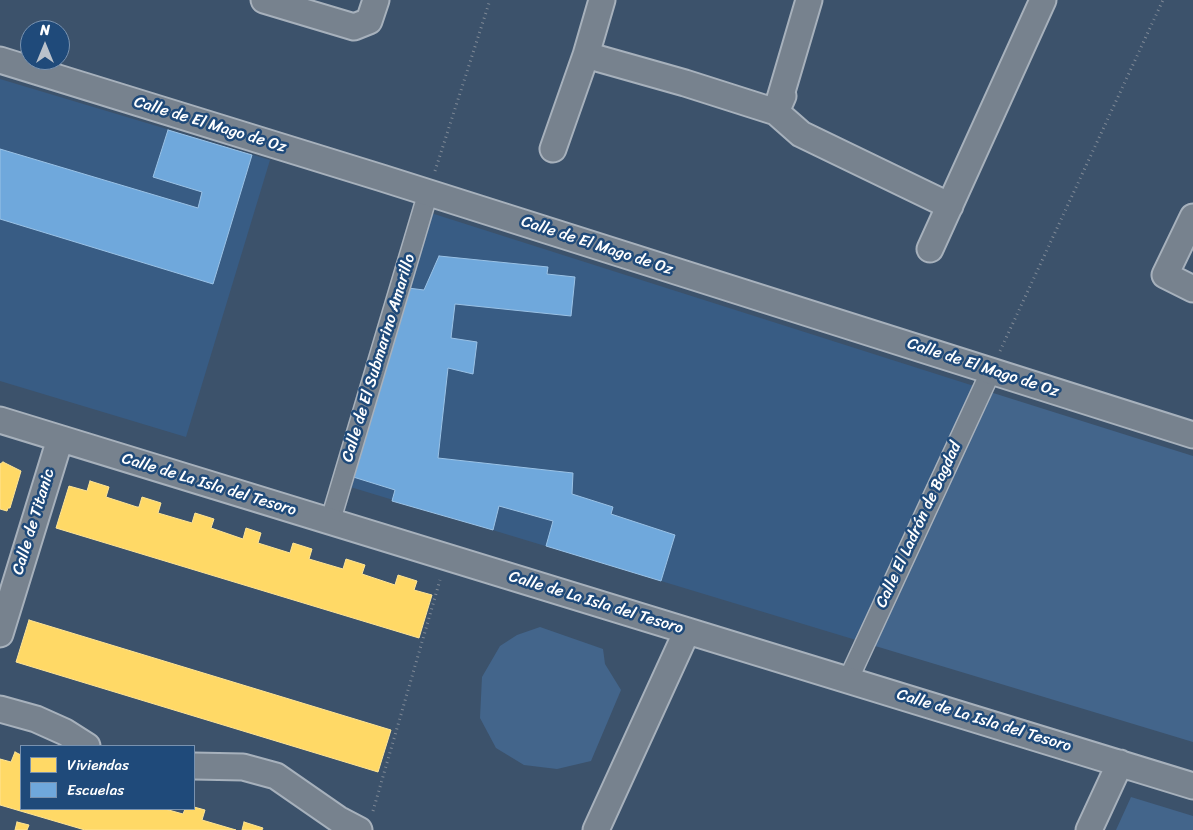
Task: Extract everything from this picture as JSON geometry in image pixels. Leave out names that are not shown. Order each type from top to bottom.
[{"type":"street","points":[[264,0],[354,27],[369,21],[376,0]]},
{"type":"street","points":[[553,149],[586,55],[602,0]]},
{"type":"street","points":[[776,112],[809,0]]},
{"type":"street","points":[[776,112],[827,0]]},
{"type":"street","points":[[930,249],[1043,0]]},
{"type":"street","points":[[586,55],[685,83],[776,112],[801,134],[950,206]]},
{"type":"street","name":"Calle de El Mago de Oz","points":[[0,60],[1193,435]]},
{"type":"street","name":"Calle de El Submarino Amarillo","points":[[330,522],[428,193]]},
{"type":"street","points":[[1193,217],[1165,276],[1193,289]]},
{"type":"street","name":"Calle El Ladrón de Bagdad","points":[[848,680],[991,371]]},
{"type":"street","name":"Calle de La Isla del Tesoro","points":[[0,420],[1193,786]]},
{"type":"street","name":"Calle de Titanic","points":[[0,634],[60,439]]},
{"type":"street","points":[[596,830],[687,631]]},
{"type":"street","points":[[0,708],[36,719],[65,732],[85,745]]},
{"type":"street","points":[[1089,830],[1120,763]]},
{"type":"street","points":[[195,766],[243,767],[276,776],[338,819],[364,825]]},
{"type":"path","points":[[428,193],[490,0]]},
{"type":"path","points":[[991,371],[1163,0]]},
{"type":"path","points":[[364,825],[447,558]]},
{"type":"shaded area","points":[[0,79],[270,160],[186,437],[0,381]]},
{"type":"shaded area","points":[[431,213],[974,386],[856,640],[347,486]]},
{"type":"shaded area","points":[[990,392],[1193,456],[1193,742],[872,645]]},
{"type":"shaded area","points":[[540,627],[603,649],[605,664],[621,690],[591,761],[557,769],[524,765],[496,748],[480,718],[482,677],[500,646],[517,635]]},
{"type":"shaded area","points":[[1131,797],[1193,816],[1193,830],[1116,830]]},
{"type":"building: Viviendas","points":[[3,462],[21,471],[10,508],[7,511],[0,509],[0,464]]},
{"type":"building: Viviendas","points":[[90,481],[109,487],[106,497],[137,507],[139,507],[142,497],[161,503],[158,513],[192,523],[195,513],[214,519],[211,528],[243,539],[246,528],[261,533],[258,543],[290,553],[293,543],[312,549],[309,559],[343,569],[346,559],[365,565],[362,574],[395,585],[398,575],[417,581],[414,590],[432,595],[419,638],[56,528],[69,486],[87,491]]},
{"type":"building: Viviendas","points":[[29,620],[391,730],[378,772],[16,662]]},
{"type":"building: Viviendas","points":[[15,752],[20,754],[20,810],[169,810],[183,814],[185,810],[195,810],[195,807],[205,810],[202,820],[236,830],[85,830],[0,805],[0,759],[11,762]]},
{"type":"building: Viviendas","points":[[17,822],[29,825],[27,830],[15,830]]},
{"type":"building: Viviendas","points":[[244,822],[263,828],[262,830],[242,830]]},
{"type":"building: Escuelas","points":[[168,130],[252,155],[213,284],[0,219],[0,149],[198,208],[202,192],[153,177]]},
{"type":"building: Escuelas","points":[[439,256],[548,267],[547,274],[575,277],[571,316],[455,304],[451,338],[477,342],[473,374],[448,368],[438,458],[573,473],[572,494],[613,507],[611,514],[675,535],[661,581],[546,546],[553,521],[499,506],[493,530],[392,501],[395,490],[350,476],[408,288],[424,290]]}]
